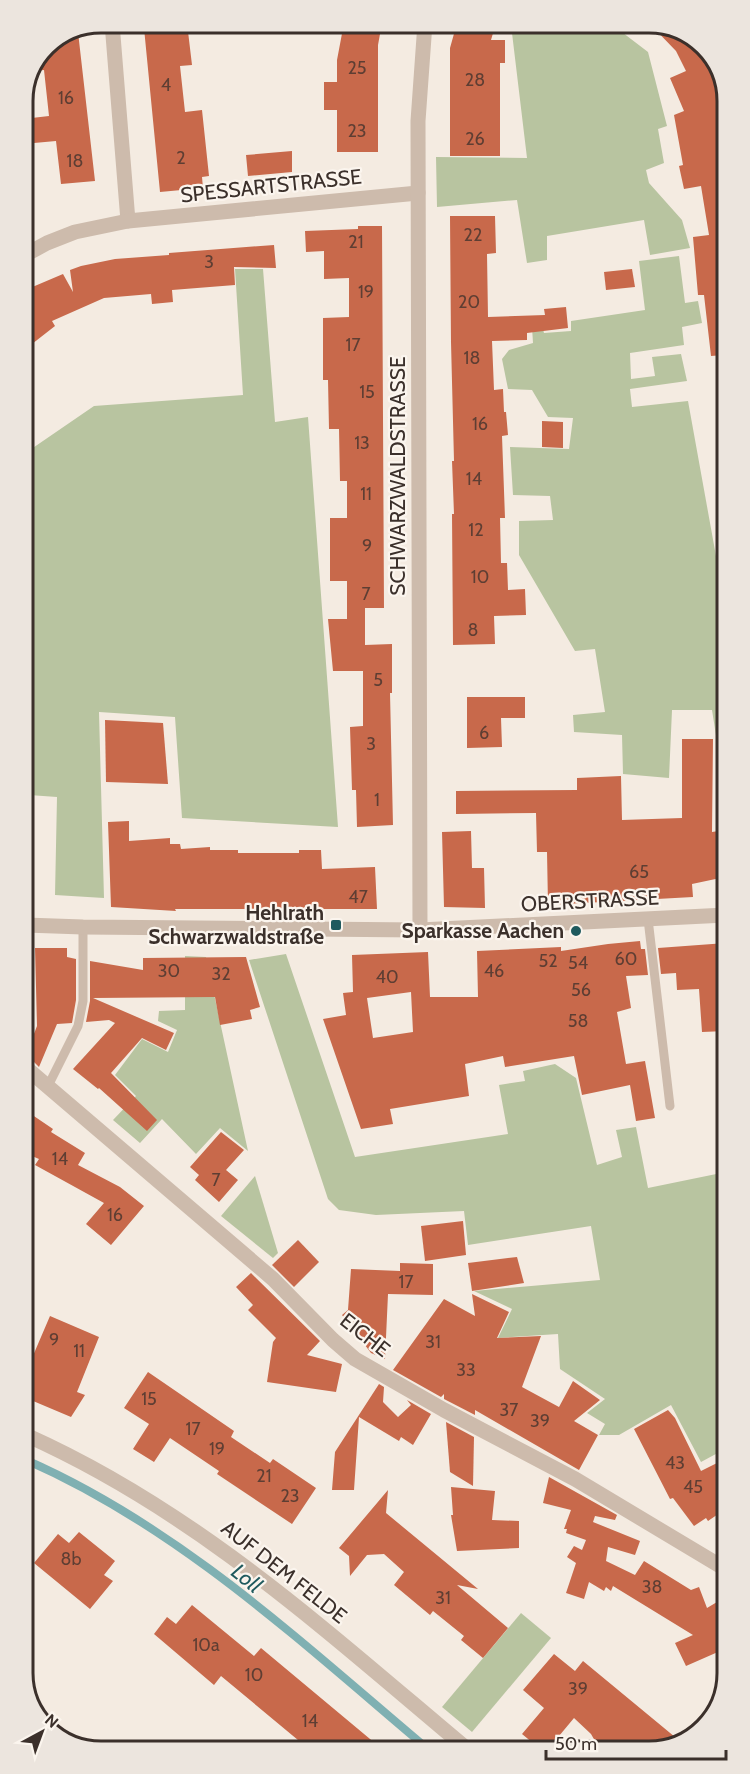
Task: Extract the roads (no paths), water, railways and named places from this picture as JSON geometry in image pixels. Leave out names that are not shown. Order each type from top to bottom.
[{"type":"street","points":[[113,33],[128,221]]},
{"type":"street","name":"SCHWARZWALDSTRASSE","points":[[420,930],[418,121],[424,33]]},
{"type":"street","name":"SPESSARTSTRASSE","points":[[33,251],[75,232],[128,221],[418,193]]},
{"type":"street","name":"OBERSTRASSE","points":[[33,925],[420,930],[717,915]]},
{"type":"street","name":"EICHE","points":[[33,1074],[273,1279],[355,1359],[444,1410],[575,1479],[717,1564]]},
{"type":"street","name":"AUF DEM FELDE","points":[[33,1438],[66,1453],[131,1489],[223,1549],[290,1601],[457,1741]]},
{"type":"lane","points":[[648,919],[670,1106]]},
{"type":"lane","points":[[48,1086],[78,1026],[82,1001],[83,927]]},
{"type":"waterway","name":"Loll","points":[[33,1463],[82,1487],[187,1553],[286,1629],[419,1741]]},
{"type":"place","name":"Hehlrath Schwarzwaldstraße","points":[[336,925]]},
{"type":"place","name":"Sparkasse Aachen","points":[[576,931]]}]
